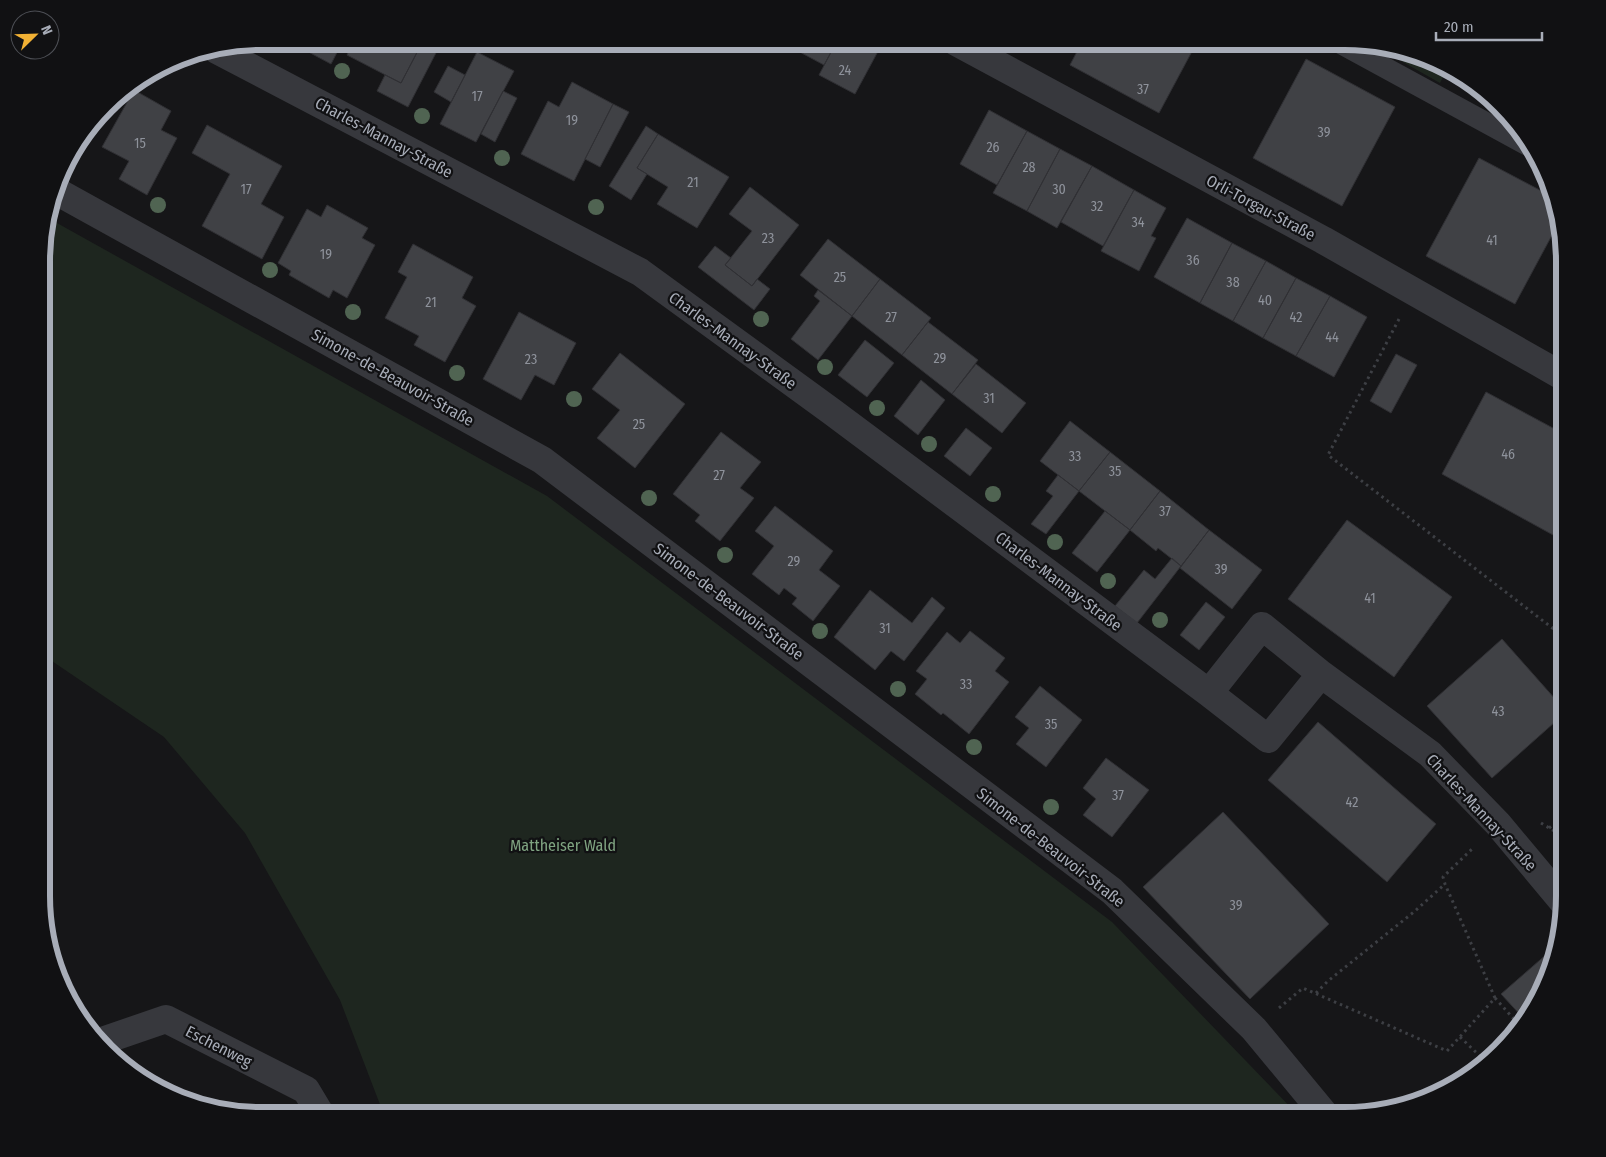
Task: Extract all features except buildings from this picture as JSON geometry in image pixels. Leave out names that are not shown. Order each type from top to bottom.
[{"type":"street","name":"Orli-Torgau-Straße","points":[[971,50],[1323,240],[1556,372]]},
{"type":"street","name":"Charles-Mannay-Straße","points":[[224,53],[640,272],[831,412],[1268,739],[1321,674]]},
{"type":"street","name":"Simone-de-Beauvoir-Straße","points":[[61,194],[542,460],[1112,891],[1254,1029],[1319,1107]]},
{"type":"street","name":"Charles-Mannay-Straße","points":[[1209,694],[1262,626],[1321,674],[1430,754],[1498,824],[1556,893]]},
{"type":"street","name":"Eschenweg","points":[[106,1039],[166,1019],[306,1090],[316,1107]]},
{"type":"lane","points":[[1353,50],[1517,139]]},
{"type":"path","points":[[1414,292],[1328,455],[1556,632]]},
{"type":"path","points":[[1549,828],[1556,822]]},
{"type":"path","points":[[1498,824],[1443,877],[1495,998],[1515,1020]]},
{"type":"path","points":[[1316,993],[1445,884]]},
{"type":"path","points":[[1254,1029],[1303,988],[1447,1051],[1495,998]]},
{"type":"path","points":[[1460,1036],[1481,1057]]},
{"type":"green space","points":[[1391,55],[1413,61],[1444,75],[1440,83]]},
{"type":"green space","name":"Mattheiser Wald","points":[[54,221],[547,496],[1112,922],[1290,1107],[381,1107],[340,1000],[245,833],[164,737],[50,660],[50,248]]}]
